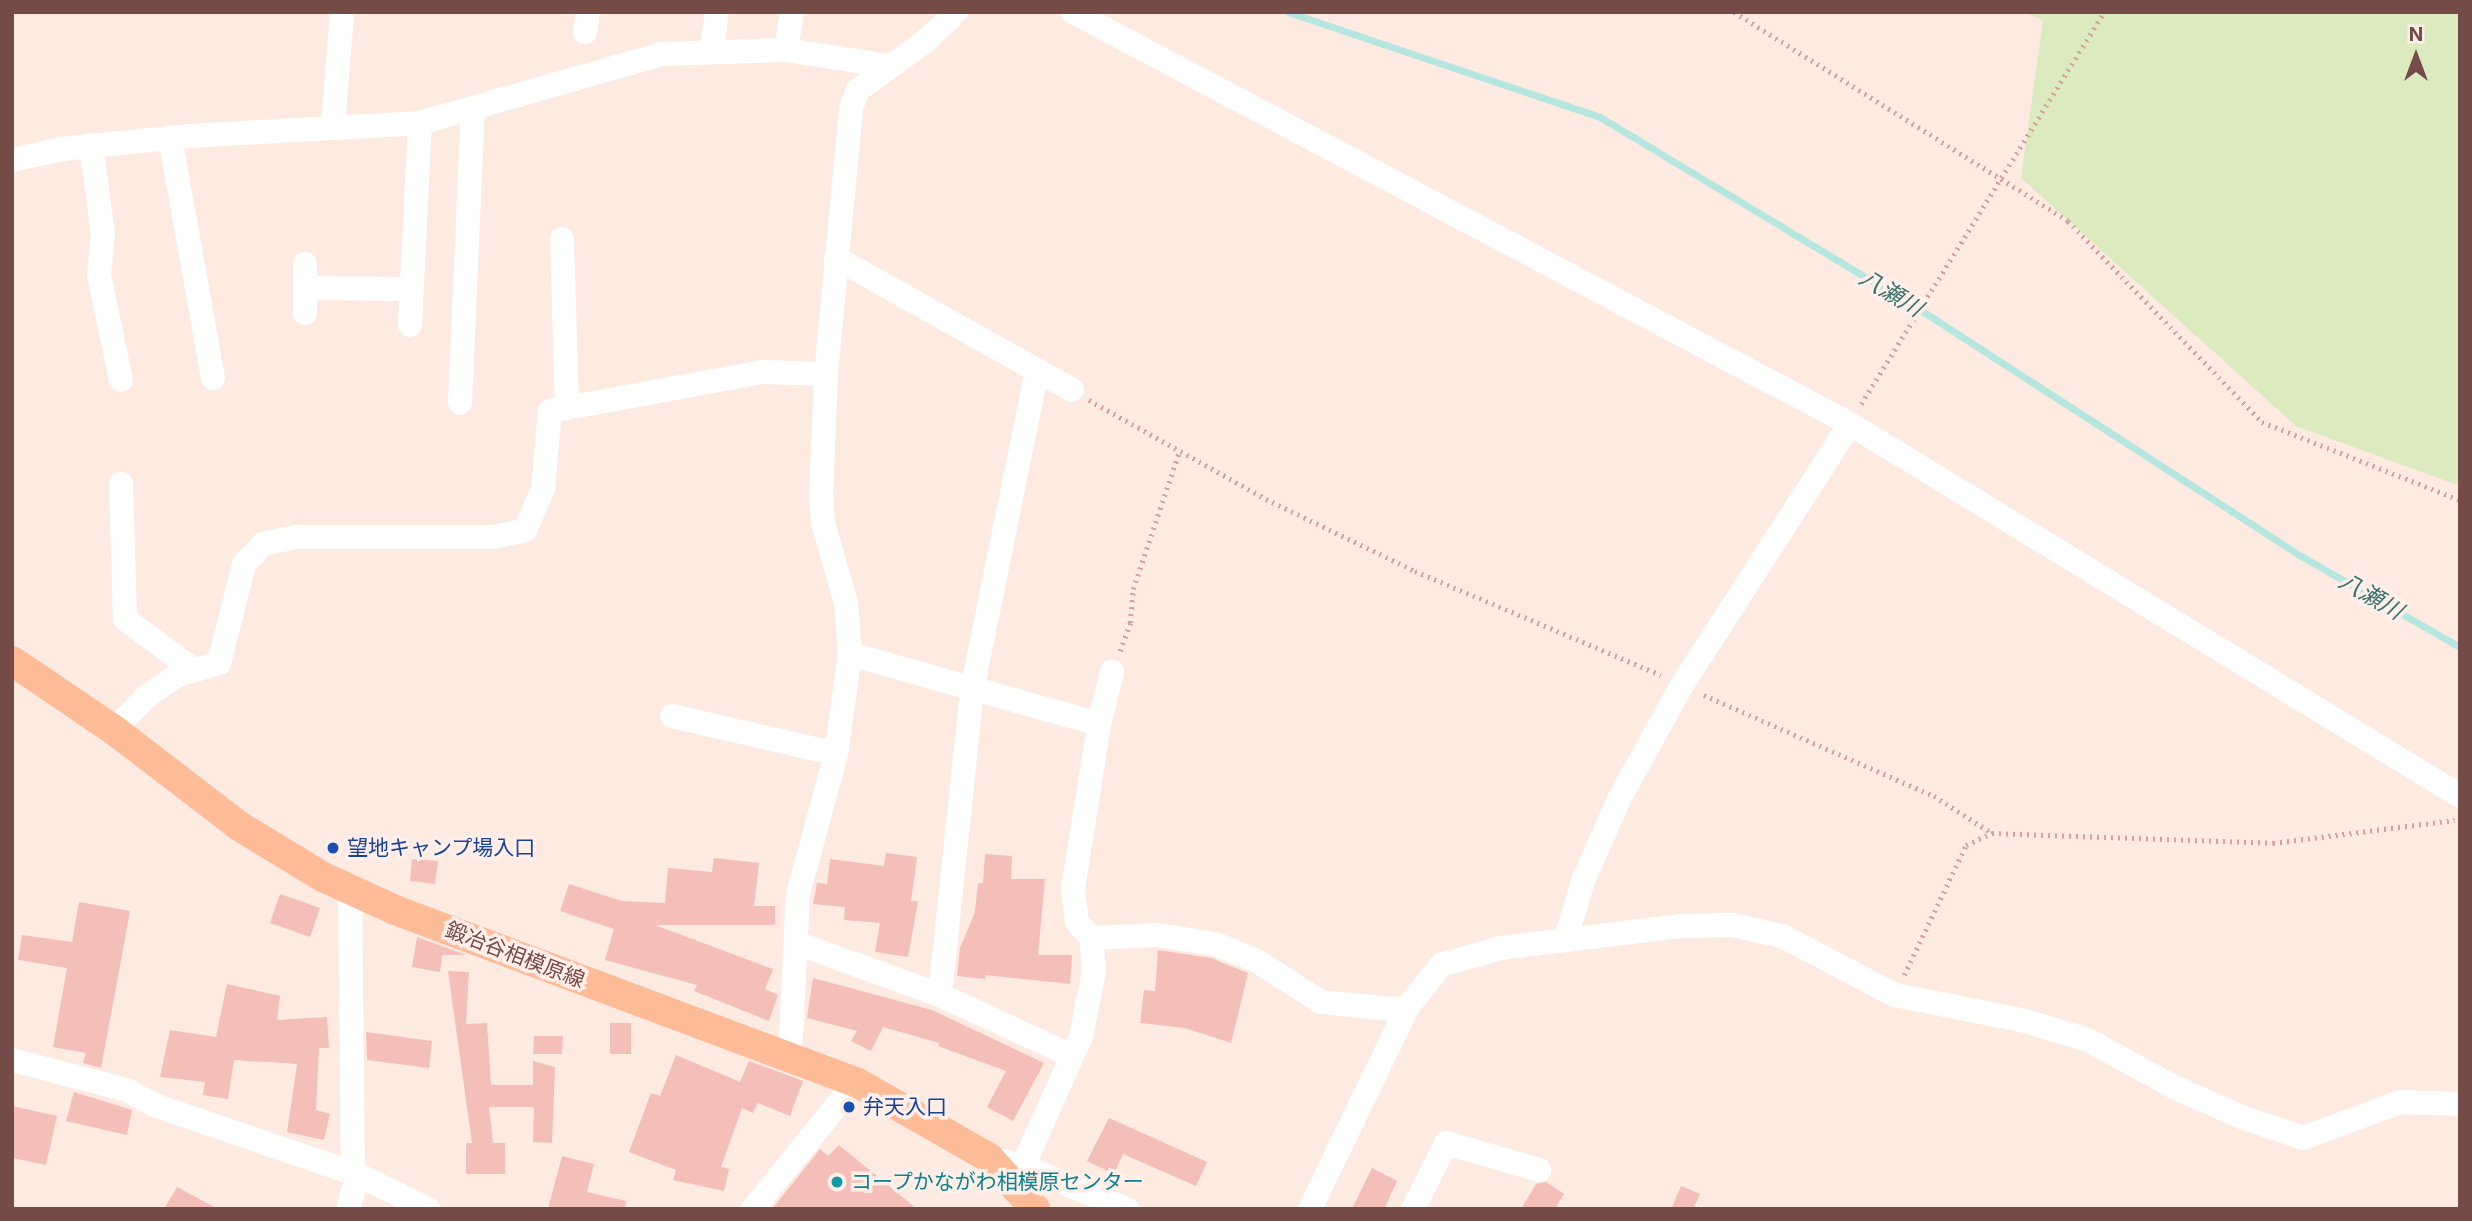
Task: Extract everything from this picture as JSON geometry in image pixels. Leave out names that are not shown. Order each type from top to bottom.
[{"type":"main road","name":"鍛冶谷相模原線","points":[[12,661],[114,730],[239,826],[350,889],[856,1082],[922,1116],[989,1158],[1035,1209]]},
{"type":"street","points":[[333,127],[342,12]]},
{"type":"street","points":[[711,52],[717,12]]},
{"type":"street","points":[[786,50],[792,12]]},
{"type":"street","points":[[790,1056],[798,894],[836,754],[850,654],[843,585],[823,523],[826,374],[851,108],[858,90],[927,40],[956,12]]},
{"type":"street","points":[[1073,12],[1850,424],[2460,796]]},
{"type":"street","points":[[12,160],[91,145],[420,123],[473,111],[662,54],[786,50],[888,66]]},
{"type":"street","points":[[460,403],[473,111]]},
{"type":"street","points":[[410,325],[420,123]]},
{"type":"street","points":[[170,138],[213,378]]},
{"type":"street","points":[[91,145],[103,234],[99,275],[121,380]]},
{"type":"street","points":[[562,239],[567,408]]},
{"type":"street","points":[[836,258],[1072,390]]},
{"type":"street","points":[[305,313],[305,276],[412,289]]},
{"type":"street","points":[[114,730],[146,697],[194,670],[219,663],[244,564],[263,544],[295,537],[493,537],[525,530],[543,489],[550,411],[762,372],[826,374]]},
{"type":"street","points":[[940,995],[972,690],[1037,372]]},
{"type":"street","points":[[1566,938],[1583,881],[1619,799],[1682,685],[1850,424]]},
{"type":"street","points":[[121,484],[112,512],[125,619],[194,670]]},
{"type":"street","points":[[850,654],[1099,724]]},
{"type":"street","points":[[1023,1166],[1081,1037],[1094,971],[1091,938],[1077,922],[1073,888],[1099,724],[1112,672]]},
{"type":"street","points":[[672,716],[836,754]]},
{"type":"street","points":[[348,1209],[356,1175],[350,889]]},
{"type":"street","points":[[1310,1209],[1406,1008],[1441,965],[1501,948],[1566,938],[1732,925],[1782,936],[1895,995],[2025,1021],[2088,1040],[2197,1097],[2303,1138],[2401,1102],[2460,1104]]},
{"type":"street","points":[[1091,938],[1158,934],[1215,944],[1255,960],[1321,1002],[1336,1007],[1406,1008]]},
{"type":"street","points":[[796,943],[940,995],[1072,1056]]},
{"type":"street","points":[[12,1060],[127,1090],[154,1105],[356,1175],[428,1209]]},
{"type":"street","points":[[753,1209],[856,1082]]},
{"type":"street","points":[[1413,1209],[1446,1143],[1539,1170]]},
{"type":"street","points":[[989,1158],[1023,1166],[1127,1209]]},
{"type":"path","points":[[1734,12],[2068,221],[2262,422],[2460,500]]},
{"type":"path","points":[[1850,424],[2104,12]]},
{"type":"path","points":[[1072,390],[1179,452],[1415,571],[1934,796],[1992,833]]},
{"type":"path","points":[[1112,672],[1130,623],[1133,589],[1179,452]]},
{"type":"path","points":[[1895,995],[1966,845],[1992,833],[2273,843],[2460,819]]},
{"type":"green space","points":[[2023,12],[2460,12],[2460,486],[2296,426],[2021,178],[2043,20]]},
{"type":"building","points":[[886,853],[917,857],[911,901],[918,901],[908,957],[875,952],[880,923],[844,920],[845,907],[813,904],[817,883],[827,884],[830,859],[884,866]]},
{"type":"building","points":[[985,854],[1012,856],[1011,879],[1045,879],[1038,955],[1072,955],[1070,984],[985,975],[985,979],[957,976],[960,948],[975,912],[978,883],[983,883]]},
{"type":"building","points":[[714,858],[759,863],[754,906],[775,906],[775,925],[655,925],[773,969],[765,989],[778,995],[769,1021],[694,991],[697,985],[605,960],[614,929],[560,911],[569,884],[622,901],[665,903],[668,868],[712,872]]},
{"type":"building","points":[[412,859],[438,861],[435,884],[410,881]]},
{"type":"building","points":[[280,894],[320,908],[310,937],[270,923]]},
{"type":"building","points":[[79,902],[130,911],[101,1068],[83,1063],[86,1053],[53,1047],[67,968],[18,960],[22,935],[72,942]]},
{"type":"building","points":[[417,937],[466,955],[442,955],[440,972],[412,967]]},
{"type":"building","points":[[1158,950],[1211,958],[1248,973],[1231,1043],[1185,1028],[1140,1023],[1144,990],[1155,991]]},
{"type":"building","points":[[448,971],[469,972],[466,1024],[487,1023],[491,1085],[533,1085],[533,1061],[555,1067],[552,1143],[533,1142],[534,1107],[489,1107],[493,1143],[505,1143],[505,1174],[466,1174],[466,1143],[472,1143]]},
{"type":"building","points":[[813,978],[932,1010],[1044,1063],[1013,1121],[987,1107],[1006,1071],[938,1046],[939,1043],[883,1027],[871,1051],[851,1041],[857,1031],[807,1018]]},
{"type":"building","points":[[227,984],[280,996],[277,1020],[327,1017],[329,1048],[319,1048],[316,1110],[330,1114],[324,1140],[287,1132],[297,1064],[234,1060],[228,1099],[203,1095],[205,1082],[160,1077],[170,1030],[216,1037]]},
{"type":"building","points":[[610,1023],[631,1023],[631,1054],[610,1054]]},
{"type":"building","points":[[366,1032],[432,1041],[429,1068],[367,1060]]},
{"type":"building","points":[[534,1036],[563,1036],[562,1054],[533,1054]]},
{"type":"building","points":[[676,1055],[740,1082],[749,1061],[803,1081],[790,1116],[758,1103],[753,1113],[742,1108],[721,1167],[729,1169],[724,1191],[673,1180],[676,1170],[629,1152],[651,1093],[660,1096]]},
{"type":"building","points":[[74,1092],[132,1110],[127,1135],[66,1121]]},
{"type":"building","points":[[12,1106],[57,1116],[46,1165],[12,1158]]},
{"type":"building","points":[[1109,1118],[1207,1162],[1196,1186],[1123,1154],[1114,1174],[1087,1161]]},
{"type":"building","name":"コープかながわ相模原センター","points":[[839,1145],[917,1209],[772,1209],[820,1149],[828,1156]]},
{"type":"building","points":[[562,1156],[594,1164],[587,1192],[626,1201],[625,1209],[548,1209]]},
{"type":"building","points":[[1372,1168],[1397,1181],[1384,1209],[1352,1209]]},
{"type":"building","points":[[1546,1182],[1564,1194],[1555,1209],[1521,1209],[1536,1184]]},
{"type":"building","points":[[1681,1186],[1700,1194],[1693,1209],[1671,1209]]},
{"type":"building","points":[[177,1187],[218,1209],[164,1209]]},
{"type":"waterway","name":"八瀬川","points":[[1288,12],[1600,117],[1936,320],[2301,556],[2460,647]]},
{"type":"place","name":"望地キャンプ場入口","points":[[333,848]]},
{"type":"place","name":"弁天入口","points":[[849,1107]]},
{"type":"place","name":"コープかながわ相模原センター","points":[[837,1182]]}]
